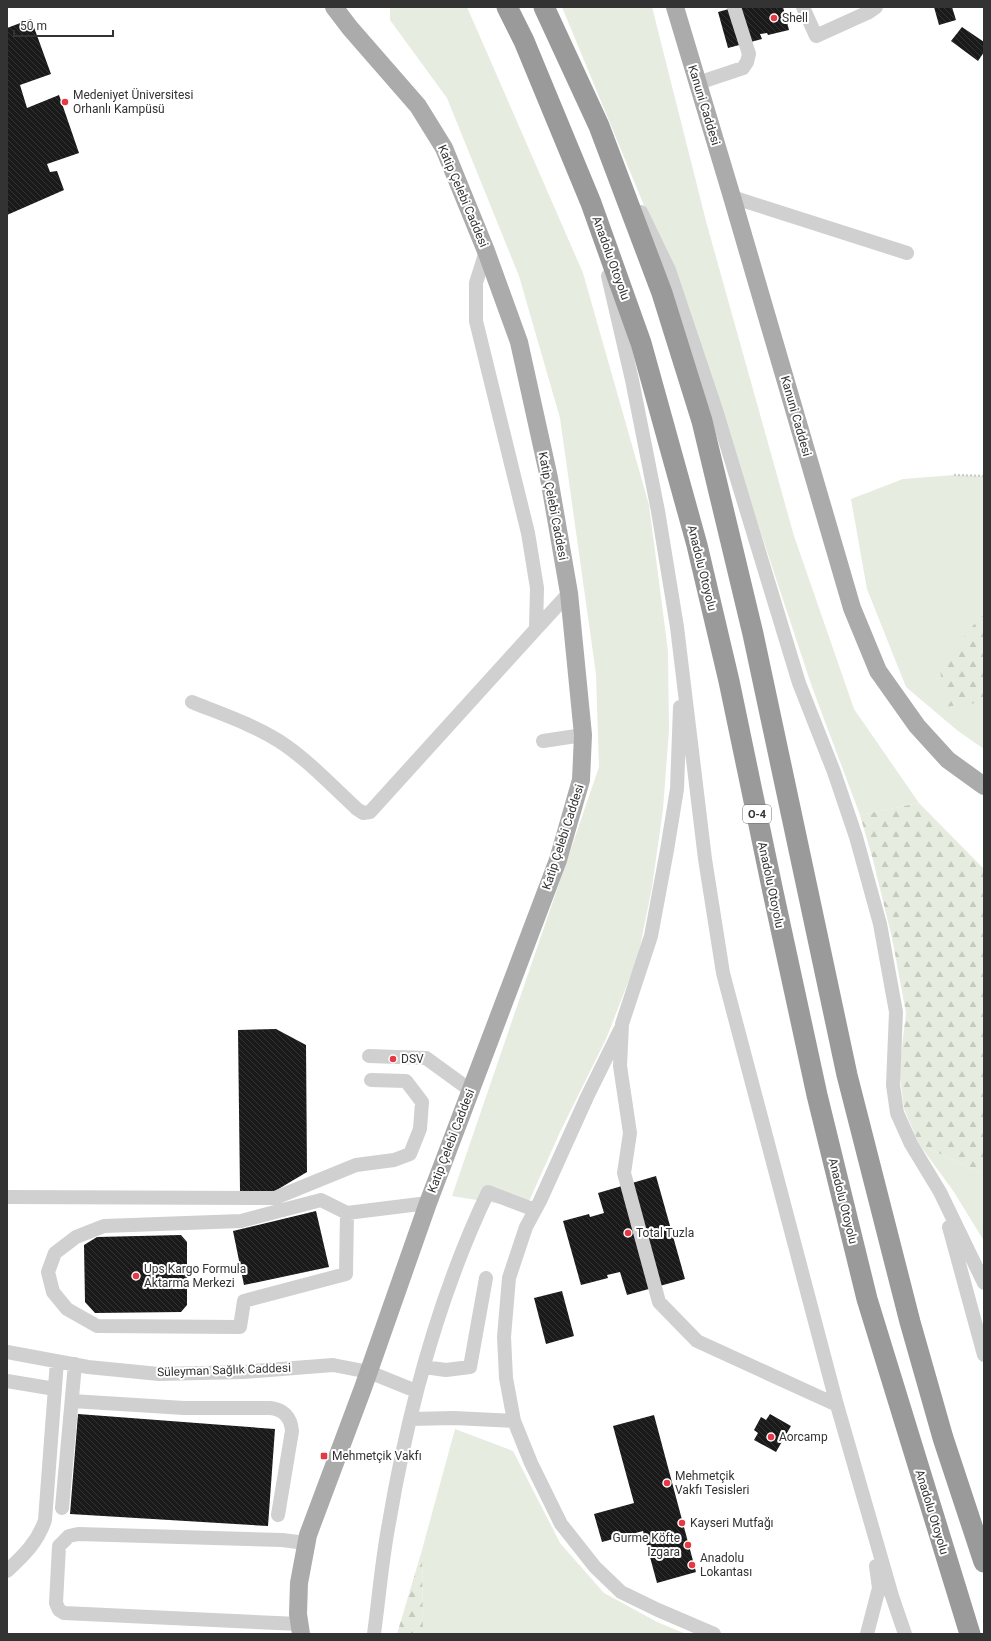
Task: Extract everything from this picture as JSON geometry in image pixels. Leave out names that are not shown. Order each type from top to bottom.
[{"type":"highway","name":"Anadolu Otoyolu","points":[[507,7],[524,40],[591,204],[641,343],[698,545],[729,681],[772,892],[817,1095],[867,1299],[970,1634]]},
{"type":"highway","points":[[544,7],[599,126],[662,293],[702,421],[753,634],[847,1076],[910,1322],[943,1438],[984,1562]]},
{"type":"main road","name":"Katip Çelebi Caddesi","points":[[300,1629],[298,1614],[299,1583],[308,1535],[369,1372],[428,1203],[558,860],[581,780],[583,735],[569,593],[549,478],[518,342],[486,251],[444,148],[418,106],[350,28],[334,7]]},
{"type":"main road","name":"Kanuni Caddesi","points":[[675,7],[852,608],[878,671],[917,726],[948,760],[984,786]]},
{"type":"street","points":[[698,83],[743,68],[747,62],[749,54],[734,7]]},
{"type":"street","points":[[804,7],[816,36],[869,12],[876,7]]},
{"type":"street","points":[[599,126],[669,270],[716,410],[799,683],[834,772],[856,837],[880,924],[896,1012],[893,1085],[897,1113],[911,1144],[940,1192],[984,1284]]},
{"type":"street","points":[[732,197],[907,253]]},
{"type":"street","points":[[591,204],[634,388],[658,511],[677,627],[705,859],[723,973],[837,1405],[892,1596],[905,1634]]},
{"type":"street","points":[[486,251],[476,283],[476,321],[528,534],[536,588],[536,629]]},
{"type":"street","points":[[192,702],[261,731],[280,742],[308,764],[357,809],[363,813],[370,812],[569,593]]},
{"type":"street","points":[[677,627],[680,722],[677,789],[651,936],[622,1024],[526,1227],[509,1278],[504,1337],[506,1378],[514,1421],[531,1463],[561,1524],[595,1567],[621,1592],[714,1634]]},
{"type":"street","points":[[542,742],[583,735]]},
{"type":"street","points":[[622,1024],[620,1066],[630,1133],[624,1173],[659,1302],[697,1341],[837,1405]]},
{"type":"street","points":[[369,1056],[426,1058],[470,1090]]},
{"type":"street","points":[[7,1197],[274,1198],[356,1165],[394,1160],[410,1154],[420,1129],[422,1102],[406,1081],[371,1080]]},
{"type":"street","points":[[374,1634],[389,1523],[410,1419],[416,1391],[445,1296],[474,1221],[488,1192],[535,1210]]},
{"type":"street","points":[[940,1192],[984,1355]]},
{"type":"street","points":[[347,1213],[346,1274],[244,1301],[240,1327],[97,1326],[67,1309],[53,1292],[48,1272],[55,1253],[76,1237],[104,1226],[241,1221],[321,1200],[347,1213],[428,1203]]},
{"type":"street","points":[[424,1367],[446,1370],[470,1367],[486,1278]]},
{"type":"street","name":"Süleyman Sağlık Caddesi","points":[[7,1352],[75,1364],[159,1374],[243,1372],[333,1365],[369,1372],[416,1391]]},
{"type":"street","points":[[7,1571],[34,1543],[41,1532],[45,1520],[57,1361]]},
{"type":"street","points":[[62,1508],[75,1364]]},
{"type":"street","points":[[7,1381],[55,1390]]},
{"type":"street","points":[[72,1401],[153,1407],[270,1408],[282,1411],[290,1420],[292,1431],[278,1515]]},
{"type":"street","points":[[410,1419],[454,1418],[514,1421]]},
{"type":"street","points":[[867,1634],[879,1588],[873,1532]]},
{"type":"street","points":[[300,1629],[64,1613],[59,1610],[56,1603],[59,1546],[68,1536],[78,1534],[306,1542]]},
{"type":"path","points":[[954,475],[984,476]]},
{"type":"green space","points":[[390,7],[467,7],[583,273],[649,505],[668,651],[669,730],[663,809],[652,887],[638,957],[606,1039],[560,1132],[526,1208],[452,1196],[599,767],[596,674],[560,418],[519,276],[447,98],[390,20]]},
{"type":"green space","points":[[562,7],[652,7],[707,225],[794,536],[854,709],[919,803],[860,815],[812,687],[746,488],[662,249]]},
{"type":"green space","points":[[954,475],[984,476],[984,749],[958,731],[906,687],[867,589],[851,499],[903,479]]},
{"type":"green space","points":[[984,616],[984,702],[944,707],[940,667],[980,617]]},
{"type":"green space","points":[[919,803],[984,869],[984,1174],[919,1144],[904,1109],[899,1071],[906,1013],[892,938],[873,860],[860,815]]},
{"type":"green space","points":[[919,1144],[984,1174],[984,1241],[954,1192]]},
{"type":"green space","points":[[455,1429],[513,1451],[560,1543],[604,1593],[657,1622],[686,1634],[423,1634],[422,1550]]},
{"type":"green space","points":[[422,1550],[423,1634],[397,1634]]},
{"type":"building","points":[[736,7],[783,7],[789,30],[768,35],[767,33],[760,34],[762,39],[728,48],[718,12]]},
{"type":"building","points":[[934,7],[952,7],[956,20],[939,25]]},
{"type":"building","points":[[31,19],[51,74],[20,85],[27,108],[59,95],[79,153],[47,164],[50,172],[57,171],[64,190],[7,215],[7,28]]},
{"type":"building","points":[[962,27],[984,42],[984,52],[978,61],[951,41]]},
{"type":"building","points":[[276,1029],[306,1045],[307,1172],[275,1191],[240,1191],[238,1030]]},
{"type":"building","points":[[656,1176],[685,1279],[627,1295],[620,1272],[607,1275],[608,1278],[581,1285],[563,1221],[589,1214],[590,1217],[604,1213],[598,1193]]},
{"type":"building","points":[[316,1211],[329,1267],[244,1285],[233,1231]]},
{"type":"building","points":[[181,1235],[187,1242],[187,1305],[181,1312],[95,1313],[85,1302],[84,1245],[97,1237]]},
{"type":"building","points":[[562,1291],[574,1336],[546,1344],[534,1298]]},
{"type":"building","points":[[78,1414],[275,1429],[268,1526],[70,1514]]},
{"type":"building","name":"Aorcamp","points":[[770,1414],[791,1426],[776,1452],[754,1440],[758,1433],[754,1430],[761,1417],[766,1420]]},
{"type":"building","points":[[654,1415],[696,1572],[657,1583],[643,1531],[602,1542],[594,1514],[634,1503],[613,1426]]},
{"type":"place","name":"Shell","points":[[774,18]]},
{"type":"place","name":"Medeniyet Üniversitesi Orhanlı Kampüsü","points":[[65,102]]},
{"type":"place","name":"DSV","points":[[393,1059]]},
{"type":"place","name":"Total Tuzla","points":[[628,1233]]},
{"type":"place","name":"Ups Kargo Formula Aktarma Merkezi","points":[[136,1276]]},
{"type":"place","name":"Aorcamp","points":[[771,1437]]},
{"type":"place","name":"Mehmetçik Vakfı","points":[[324,1456]]},
{"type":"place","name":"Mehmetçik Vakfı Tesisleri","points":[[667,1483]]},
{"type":"place","name":"Kayseri Mutfağı","points":[[682,1523]]},
{"type":"place","name":"Gurme Köfte Izgara","points":[[688,1545]]},
{"type":"place","name":"Anadolu Lokantası","points":[[692,1565]]}]
